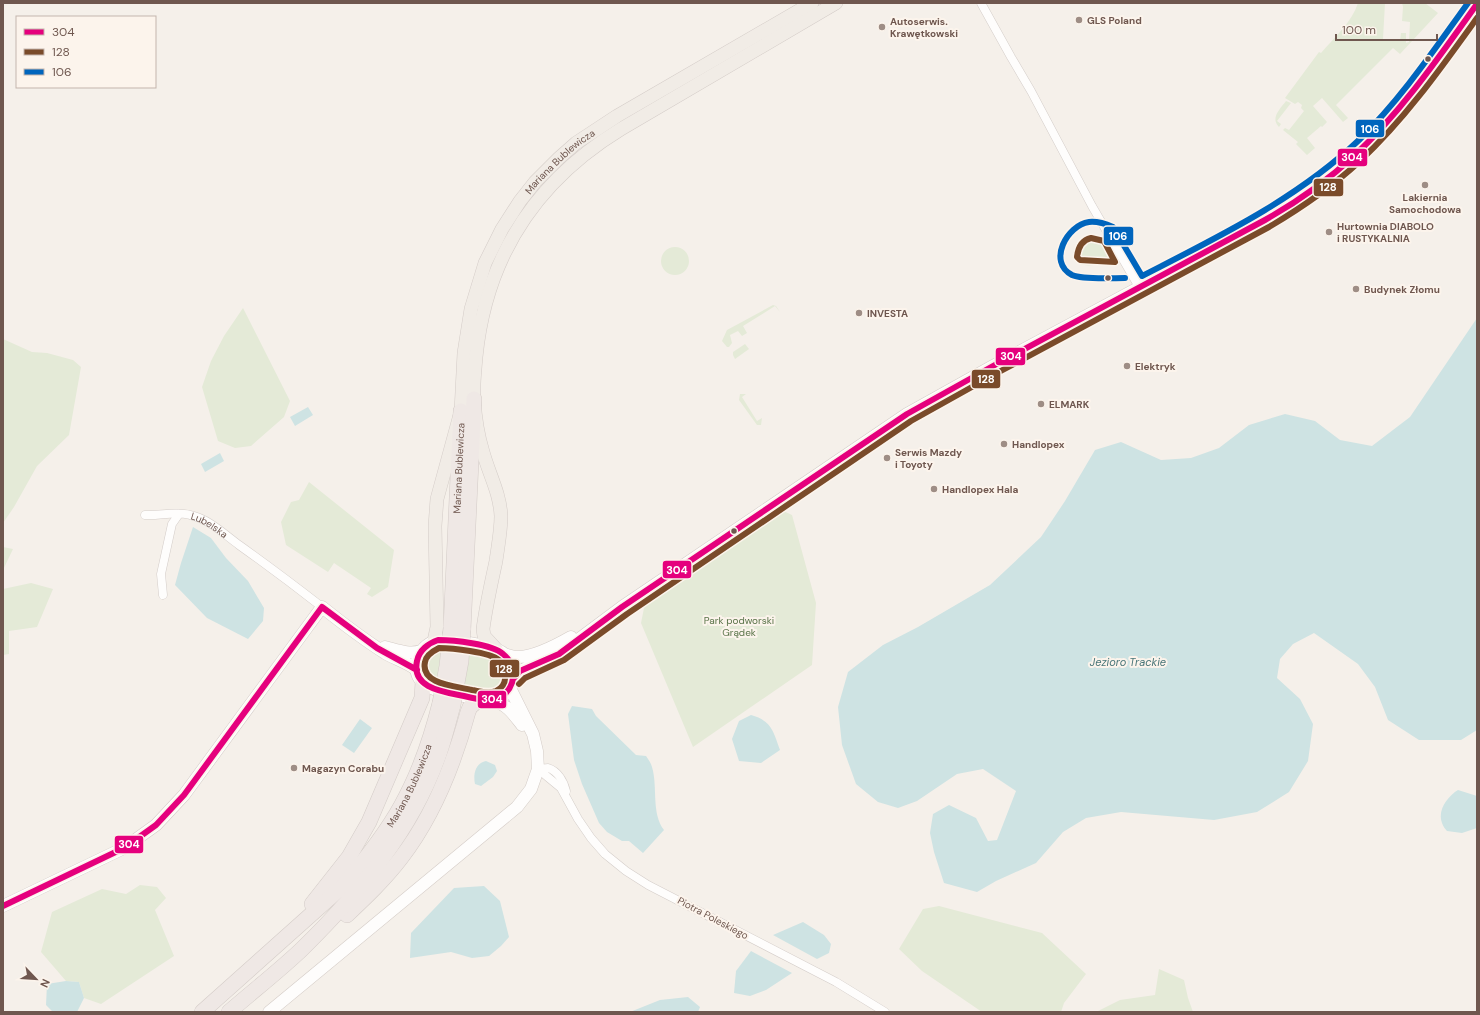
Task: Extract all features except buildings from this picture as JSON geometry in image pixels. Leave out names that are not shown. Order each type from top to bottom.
[{"type":"highway","name":"Mariana Bublewicza","points":[[457,629],[474,399]]},
{"type":"highway","name":"Mariana Bublewicza","points":[[202,1012],[343,886],[389,826],[417,774],[446,704],[461,661],[457,629],[461,411]]},
{"type":"highway","points":[[270,952],[316,900],[349,857],[369,822],[422,698],[420,676]]},
{"type":"highway","points":[[302,949],[339,922],[370,894],[401,858],[431,810],[449,771],[470,708],[486,700]]},
{"type":"highway","name":"Mariana Bublewicza","points":[[229,1012],[302,949],[355,893],[394,842],[431,776],[446,733],[446,704]]},
{"type":"main road","name":"Mariana Bublewicza","points":[[461,411],[463,359],[467,327],[473,298],[494,244],[513,211],[527,191],[550,166],[576,143],[618,116],[812,3]]},
{"type":"main road","name":"Mariana Bublewicza","points":[[474,399],[478,342],[484,308],[490,287],[500,260],[516,230],[538,199],[565,170],[621,129],[836,3]]},
{"type":"main road","points":[[474,399],[481,444],[498,493],[501,517],[499,542],[483,629],[484,636],[500,651]]},
{"type":"main road","points":[[434,641],[437,627],[435,526],[437,499],[461,411]]},
{"type":"street","points":[[981,3],[1031,91],[1092,206],[1139,287]]},
{"type":"street","points":[[486,700],[505,694],[520,671],[559,654],[622,607],[907,414],[1280,211],[1311,190],[1365,145],[1406,100],[1477,4]]},
{"type":"street","points":[[164,595],[161,574],[172,524],[179,514]]},
{"type":"street","name":"Lubelska","points":[[145,515],[155,516],[179,514],[198,517],[209,523],[322,607]]},
{"type":"street","points":[[3,906],[124,848],[156,825],[184,795],[322,607],[361,637],[384,652],[411,665],[427,686],[440,692],[486,700],[504,705],[512,713],[532,740],[538,769]]},
{"type":"street","points":[[376,646],[410,653],[421,651],[434,641],[446,640],[500,651],[515,657],[522,657],[558,644],[622,607]]},
{"type":"street","points":[[420,676],[417,662],[421,651]]},
{"type":"street","points":[[269,1012],[517,807],[531,789],[538,769],[537,751],[533,734],[512,683],[514,670],[512,665],[500,651]]},
{"type":"street","name":"Piotra Poleskiego","points":[[538,769],[562,788],[570,806],[591,838],[605,854],[626,871],[648,885],[836,982],[885,1012]]},
{"type":"green space","points":[[1358,3],[1385,3],[1383,39],[1400,41],[1401,33],[1406,33],[1406,43],[1409,42],[1410,22],[1402,21],[1402,3],[1425,3],[1438,13],[1400,54],[1393,48],[1336,105],[1348,118],[1343,122],[1322,98],[1313,106],[1327,122],[1307,138],[1315,148],[1307,155],[1296,144],[1298,142],[1283,130],[1285,128],[1289,130],[1304,111],[1301,108],[1302,105],[1298,102],[1295,104],[1285,98],[1319,52],[1321,53],[1352,17]]},
{"type":"green space","points":[[1286,101],[1291,103],[1277,121],[1281,124],[1279,127],[1275,120],[1279,110]]},
{"type":"green space","points":[[1092,234],[1101,236],[1113,258],[1110,262],[1086,265],[1073,259],[1075,246],[1084,237]]},
{"type":"green space","points":[[675,247],[685,251],[689,261],[685,271],[675,275],[665,271],[661,261],[665,251]]},
{"type":"green space","points":[[773,305],[776,306],[780,312],[775,306],[743,326],[747,333],[742,336],[738,331],[730,335],[732,343],[729,347],[727,347],[722,341],[727,330]]},
{"type":"green space","points":[[243,308],[290,401],[284,417],[251,446],[235,448],[218,441],[202,387],[211,361],[224,336]]},
{"type":"green space","points":[[3,339],[32,352],[47,353],[73,360],[81,367],[69,435],[37,466],[14,507],[3,523]]},
{"type":"green space","points":[[745,344],[749,349],[735,359],[733,352]]},
{"type":"green space","points":[[740,394],[746,394],[742,397],[757,421],[762,418],[761,425],[757,425],[739,400]]},
{"type":"green space","points":[[309,482],[394,550],[388,587],[372,597],[367,594],[371,588],[334,563],[328,572],[286,545],[281,522],[291,502],[299,500]]},
{"type":"green space","name":"Park podworski Grądek","points":[[777,508],[792,515],[816,603],[812,665],[693,747],[641,623],[645,603]]},
{"type":"green space","points":[[3,547],[13,549],[3,570]]},
{"type":"green space","points":[[31,583],[53,589],[37,627],[9,631],[9,654],[3,655],[3,589]]},
{"type":"green space","points":[[442,647],[437,683],[433,679],[428,669],[430,659],[433,654]]},
{"type":"green space","points":[[469,649],[491,654],[499,660],[502,665],[503,676],[501,681],[498,686],[488,693],[482,694],[463,691]]},
{"type":"green space","points":[[140,885],[157,887],[166,898],[155,910],[174,956],[101,1004],[84,998],[79,982],[66,981],[41,952],[52,912],[102,889],[126,894]]},
{"type":"green space","points":[[939,906],[1042,933],[1086,974],[1064,1003],[1061,1012],[982,1012],[922,971],[899,949],[923,909]]},
{"type":"green space","points":[[1159,969],[1184,980],[1193,1012],[1096,1012],[1120,1000],[1155,995]]},
{"type":"water","name":"Jezioro Trackie","points":[[1477,318],[1477,730],[1461,740],[1419,740],[1388,720],[1375,687],[1358,664],[1314,633],[1293,644],[1280,659],[1277,678],[1300,699],[1313,724],[1308,761],[1289,792],[1257,812],[1214,820],[1121,812],[1086,818],[1063,832],[1036,863],[996,881],[977,892],[944,883],[934,852],[930,833],[933,814],[949,805],[976,818],[988,841],[997,840],[1016,791],[983,769],[957,774],[917,801],[898,808],[878,802],[856,784],[842,745],[838,707],[848,672],[883,645],[918,627],[990,585],[1041,537],[1065,501],[1095,450],[1121,442],[1161,460],[1191,458],[1219,448],[1249,425],[1285,414],[1315,421],[1340,440],[1372,446],[1410,417]]},
{"type":"water","points":[[308,407],[313,415],[295,426],[290,417]]},
{"type":"water","points":[[220,453],[224,461],[205,472],[201,464]]},
{"type":"water","points":[[193,527],[211,538],[226,558],[248,581],[264,608],[263,621],[248,639],[207,618],[175,585]]},
{"type":"water","points":[[572,706],[592,709],[596,716],[636,755],[646,756],[651,764],[654,775],[657,816],[664,830],[643,853],[629,841],[622,841],[607,832],[599,823],[582,784],[574,760],[568,714]]},
{"type":"water","points":[[751,715],[758,717],[768,724],[780,750],[761,763],[739,761],[732,739],[739,721]]},
{"type":"water","points":[[360,719],[372,728],[354,753],[342,745]]},
{"type":"water","points":[[486,761],[495,765],[497,771],[493,777],[481,786],[475,784],[474,777],[477,767],[482,762]]},
{"type":"water","points":[[1458,790],[1477,796],[1477,828],[1462,833],[1447,831],[1441,818],[1444,804]]},
{"type":"water","points":[[484,886],[500,901],[509,937],[501,946],[489,956],[472,958],[451,952],[410,958],[411,933],[454,888]]},
{"type":"water","points":[[803,922],[824,935],[831,944],[829,953],[817,959],[773,935]]},
{"type":"water","points":[[751,951],[792,973],[766,990],[750,996],[734,993],[736,971]]},
{"type":"water","points":[[66,981],[79,982],[84,998],[77,1012],[53,1012],[46,1005],[47,984]]},
{"type":"water","points":[[688,997],[700,1007],[698,1012],[630,1012],[660,1000]]},
{"type":"transit line","name":"106","points":[[1125,278],[1090,278],[1072,275],[1065,269],[1061,262],[1061,253],[1067,237],[1081,225],[1089,222],[1099,222],[1113,227],[1142,276],[1256,216],[1310,181],[1359,140],[1403,91],[1468,3]]},
{"type":"transit line","name":"304","points":[[513,679],[520,671],[559,654],[622,607],[907,414],[993,366],[1265,220],[1311,191],[1354,156],[1388,121],[1419,83],[1477,4]]},
{"type":"transit line","name":"128","points":[[519,684],[525,678],[564,660],[627,614],[911,421],[997,373],[1269,227],[1316,197],[1360,161],[1392,128],[1450,56],[1477,18]]},
{"type":"transit line","name":"128","points":[[1091,238],[1104,241],[1115,262],[1080,260],[1077,257],[1079,248],[1085,241],[1091,238]]},
{"type":"transit line","name":"304","points":[[3,906],[124,848],[156,825],[184,795],[322,607],[377,648],[417,670]]},
{"type":"transit line","name":"304","points":[[438,640],[482,645],[503,654],[509,660],[512,668],[512,683],[509,689],[504,695],[497,699],[485,700],[431,688],[419,678],[417,661],[418,657],[425,648],[438,640]]},
{"type":"transit line","name":"128","points":[[439,648],[461,650],[494,657],[502,663],[504,668],[505,681],[503,685],[496,691],[487,692],[449,685],[434,680],[428,676],[425,670],[425,662],[428,655],[439,648]]},
{"type":"place","name":"GLS Poland","points":[[1079,20]]},
{"type":"place","name":"Autoserwis. Krawętkowski","points":[[882,27]]},
{"type":"place","name":"Lakiernia Samochodowa","points":[[1425,185]]},
{"type":"place","name":"Hurtownia DIABOLO i RUSTYKALNIA","points":[[1329,232]]},
{"type":"place","name":"Budynek Złomu","points":[[1356,289]]},
{"type":"place","name":"INVESTA","points":[[859,313]]},
{"type":"place","name":"Elektryk","points":[[1127,366]]},
{"type":"place","name":"ELMARK","points":[[1041,404]]},
{"type":"place","name":"Handlopex","points":[[1004,444]]},
{"type":"place","name":"Serwis Mazdy i Toyoty","points":[[887,458]]},
{"type":"place","name":"Handlopex Hala","points":[[934,489]]},
{"type":"place","name":"Magazyn Corabu","points":[[294,768]]}]
